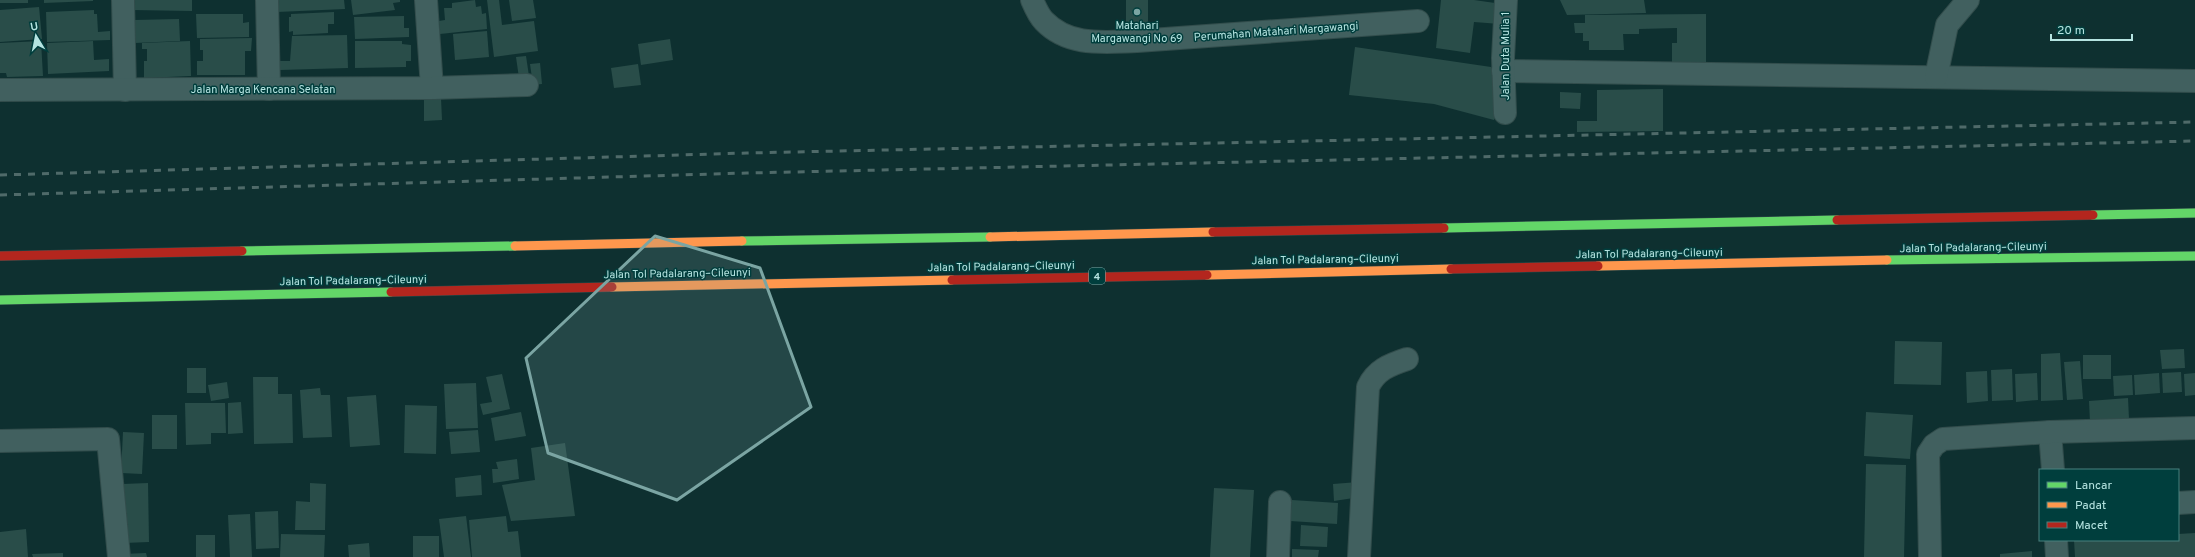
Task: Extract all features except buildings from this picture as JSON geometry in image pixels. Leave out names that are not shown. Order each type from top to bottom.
[{"type":"highway","points":[[0,256],[2195,213]]},
{"type":"highway","name":"Jalan Tol Padalarang–Cileunyi","points":[[0,300],[1878,260],[2195,256]]},
{"type":"street","points":[[123,0],[125,90]]},
{"type":"street","points":[[266,0],[269,88]]},
{"type":"street","points":[[426,0],[432,88]]},
{"type":"street","name":"Perumahan Matahari Margawangi","points":[[1032,0],[1044,21],[1068,38],[1096,42],[1137,42],[1418,21]]},
{"type":"street","name":"Jalan Duta Mulia 1","points":[[1505,112],[1503,71],[1506,0]]},
{"type":"street","points":[[1936,77],[1948,26],[1968,0]]},
{"type":"street","points":[[1503,71],[2195,81]]},
{"type":"street","name":"Jalan Marga Kencana Selatan","points":[[0,90],[432,88],[527,85]]},
{"type":"street","points":[[1359,557],[1368,387],[1373,375],[1393,363],[1407,359]]},
{"type":"street","points":[[1930,557],[1928,454],[1934,445],[1943,439],[2050,432],[2195,428]]},
{"type":"street","points":[[2050,432],[2053,469]]},
{"type":"street","points":[[0,441],[108,439],[119,557]]},
{"type":"street","points":[[1278,557],[1280,502]]},
{"type":"street","points":[[2179,503],[2195,502]]},
{"type":"street","points":[[2056,541],[2057,557]]},
{"type":"highlighted area","points":[[655,236],[760,268],[811,407],[677,500],[548,453],[526,358]]},
{"type":"railway","points":[[0,175],[747,153],[2195,122]]},
{"type":"railway","points":[[0,195],[747,173],[2195,141]]},
{"type":"traffic: fast","points":[[2093,215],[2195,213]]},
{"type":"traffic: fast","points":[[1444,228],[1837,220]]},
{"type":"traffic: fast","points":[[742,241],[990,237]]},
{"type":"traffic: fast","points":[[242,251],[515,246]]},
{"type":"traffic: fast","points":[[1887,260],[2195,256]]},
{"type":"traffic: fast","points":[[0,300],[391,292]]},
{"type":"traffic: slow","points":[[990,237],[1213,232]]},
{"type":"traffic: slow","points":[[515,246],[742,241]]},
{"type":"traffic: slow","points":[[1598,266],[1887,260]]},
{"type":"traffic: slow","points":[[1207,275],[1451,269]]},
{"type":"traffic: slow","points":[[612,287],[952,280]]},
{"type":"traffic: jam","points":[[1837,220],[2093,215]]},
{"type":"traffic: jam","points":[[1213,232],[1444,228]]},
{"type":"traffic: jam","points":[[0,256],[242,251]]},
{"type":"traffic: jam","points":[[1451,269],[1598,266]]},
{"type":"traffic: jam","points":[[952,280],[1207,275]]},
{"type":"traffic: jam","points":[[391,292],[612,287]]},
{"type":"place","name":"Matahari Margawangi No 69","points":[[1137,12]]}]
